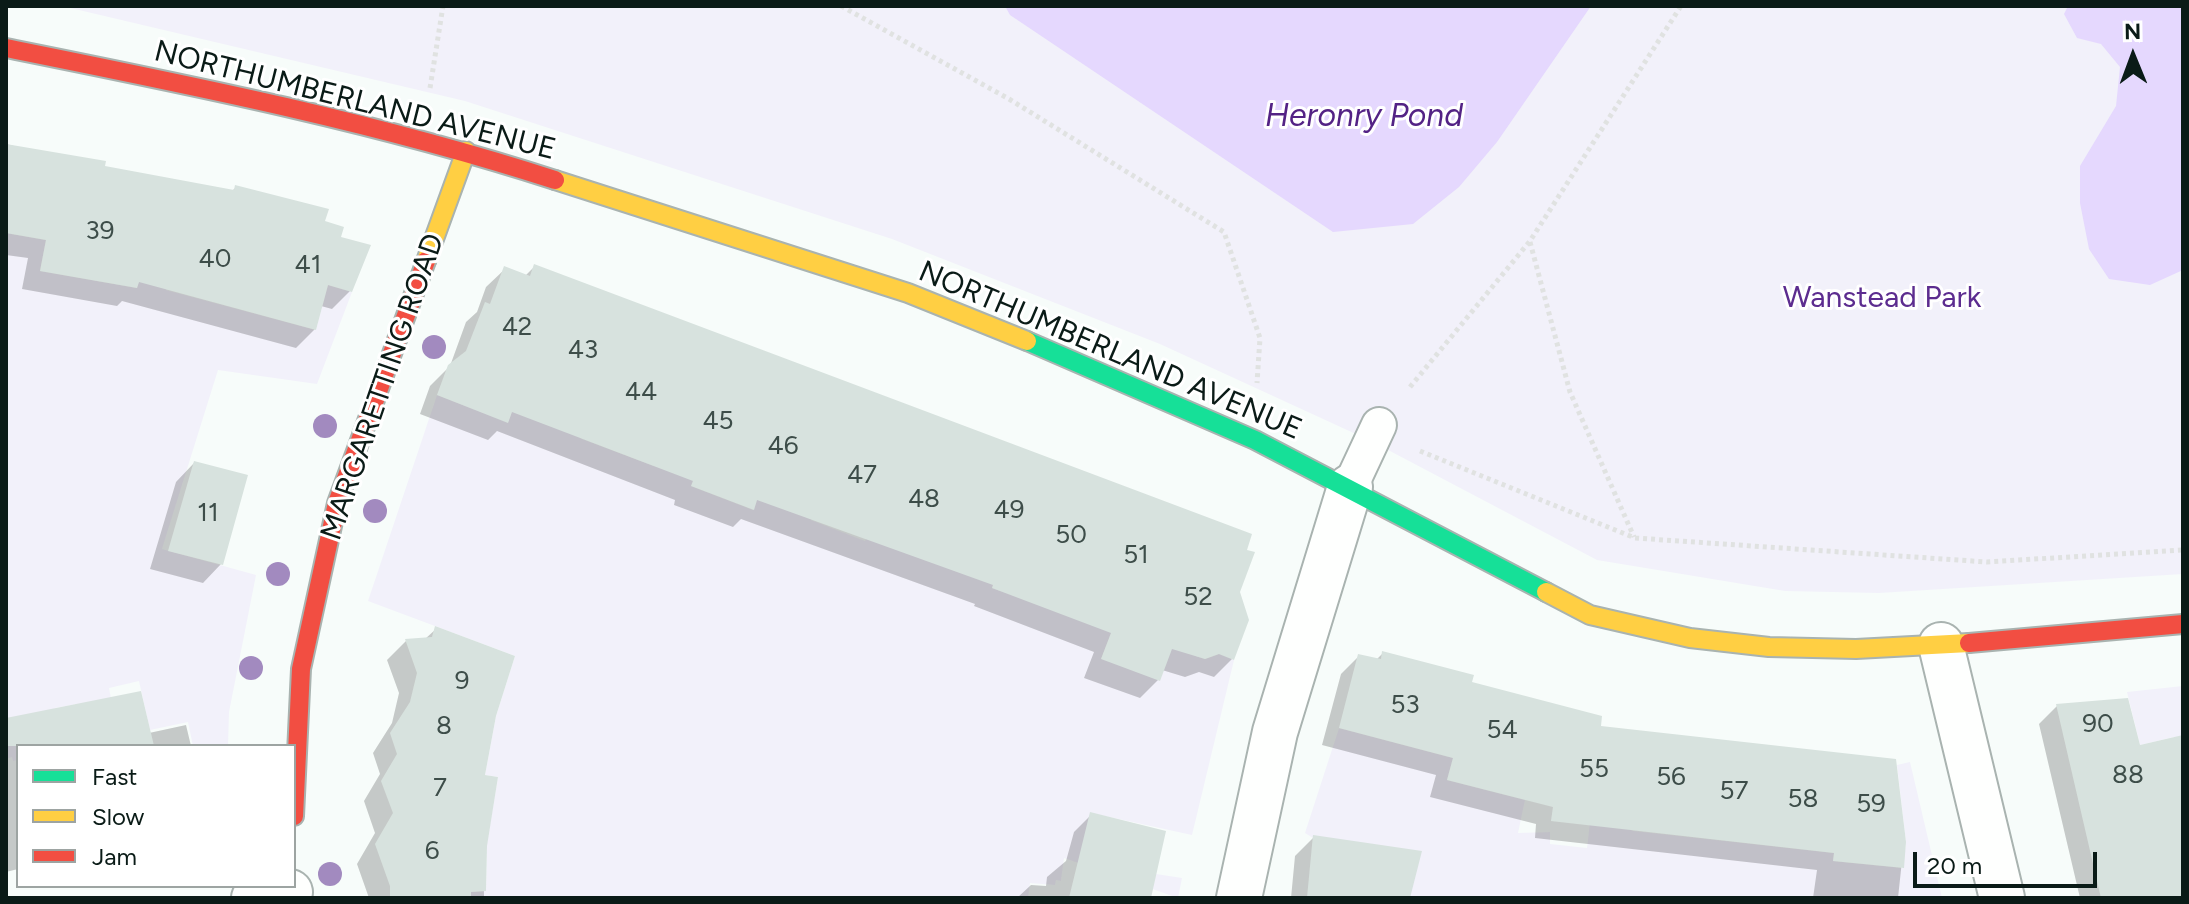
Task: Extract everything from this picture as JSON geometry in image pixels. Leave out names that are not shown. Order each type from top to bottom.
[{"type":"street","name":"NORTHUMBERLAND AVENUE","points":[[6,48],[152,77],[466,151],[908,293],[1097,369],[1255,440],[1590,615],[1690,638],[1769,647],[1941,645],[2183,624]]},
{"type":"street","name":"MARGARETTING ROAD","points":[[296,774],[301,669],[337,503],[466,151]]},
{"type":"street","points":[[1239,898],[1275,732],[1350,487]]},
{"type":"street","points":[[1941,645],[2002,898]]},
{"type":"lane","points":[[1350,487],[1379,425]]},
{"type":"path","points":[[412,138],[430,94],[443,6]]},
{"type":"path","points":[[841,6],[1009,99],[1224,232],[1260,338],[1255,440]]},
{"type":"path","points":[[1379,425],[1530,241],[1681,6]]},
{"type":"path","points":[[1530,241],[1570,392],[1635,538]]},
{"type":"path","points":[[1418,451],[1635,538],[1987,562],[2183,550]]},
{"type":"green space","name":"Wanstead Park","points":[[62,6],[2183,6],[2183,574],[1879,593],[1785,591],[1597,560],[1371,441],[1160,344],[892,239],[465,101]]},
{"type":"green space","points":[[155,221],[182,228],[166,290],[316,330],[328,285],[352,292],[317,384],[218,370],[162,549],[256,575],[229,712],[228,744],[193,744],[188,722],[150,730],[139,681],[109,688],[112,704],[79,712],[77,704],[55,708],[20,744],[16,744],[16,760],[13,761],[12,757],[6,759],[6,233],[46,240],[40,271],[137,288]]},
{"type":"green space","points":[[687,377],[695,474],[691,486],[753,510],[772,461],[843,436],[811,520],[865,541],[867,538],[1007,545],[992,588],[1113,628],[1101,659],[1183,619],[1184,641],[1193,655],[1205,659],[1219,654],[1234,660],[1192,835],[1091,813],[1156,874],[1182,878],[1178,898],[1064,858],[1061,881],[1056,880],[1055,885],[1030,883],[1028,898],[471,898],[471,892],[486,891],[487,843],[498,777],[485,775],[496,716],[515,656],[368,601],[437,395],[508,422],[524,380],[582,439],[654,466]]},
{"type":"green space","points":[[2183,686],[2183,744],[2174,737],[2140,745],[2127,692]]},
{"type":"green space","points":[[1339,728],[1453,758],[1447,780],[1525,800],[1518,833],[1550,832],[1550,844],[1587,848],[1591,812],[1634,831],[1834,853],[1833,861],[1903,868],[1906,842],[1897,765],[1910,762],[1942,898],[1410,898],[1305,833]]},
{"type":"water","name":"Heronry Pond","points":[[1005,6],[1591,6],[1497,142],[1459,187],[1413,224],[1333,232],[1010,15]]},
{"type":"water","points":[[2068,6],[2183,6],[2183,270],[2150,285],[2109,279],[2089,249],[2080,203],[2080,166],[2116,106],[2120,67],[2101,44],[2077,38],[2064,14]]},
{"type":"building","points":[[6,144],[106,161],[105,166],[234,190],[235,185],[329,209],[325,221],[344,227],[341,237],[371,245],[352,292],[328,285],[316,330],[139,282],[137,288],[40,271],[46,240],[6,233]]},
{"type":"building","points":[[534,264],[1252,534],[1247,550],[1255,552],[1240,592],[1249,620],[1234,660],[1219,654],[1205,659],[1172,649],[1160,681],[1101,659],[1111,633],[992,588],[993,585],[757,500],[754,510],[691,486],[693,481],[512,412],[508,423],[437,395],[448,365],[466,351],[485,302],[490,304],[504,266],[530,276]]},
{"type":"building","points":[[194,461],[248,475],[223,565],[168,551]]},
{"type":"building","points":[[435,626],[515,656],[496,716],[485,775],[498,777],[487,846],[486,891],[471,892],[471,898],[390,898],[390,886],[375,844],[393,813],[381,781],[397,754],[390,733],[410,702],[417,673],[405,639],[432,637]]},
{"type":"building","points":[[1382,651],[1474,675],[1472,682],[1602,716],[1601,726],[1896,759],[1906,842],[1904,868],[1833,861],[1834,853],[1551,821],[1553,807],[1447,780],[1453,758],[1339,728],[1358,654],[1381,659]]},
{"type":"building","points":[[141,691],[154,744],[6,746],[6,718]]},
{"type":"building","points":[[2128,698],[2140,745],[2183,735],[2183,898],[2101,898],[2056,704]]},
{"type":"building","points":[[1090,812],[1166,831],[1151,898],[1069,898]]},
{"type":"building","points":[[1313,835],[1422,851],[1410,898],[1307,898]]},
{"type":"traffic: fast","points":[[1027,341],[1255,440],[1546,592]]},
{"type":"traffic: slow","points":[[426,261],[466,151]]},
{"type":"traffic: slow","points":[[555,180],[908,293],[1027,341]]},
{"type":"traffic: slow","points":[[1546,592],[1590,615],[1690,638],[1769,647],[1856,649],[1969,643]]},
{"type":"traffic: jam","points":[[6,48],[351,123],[555,180]]},
{"type":"traffic: jam","points":[[296,774],[301,669],[337,503],[426,261]]},
{"type":"traffic: jam","points":[[1969,643],[2183,624]]}]
